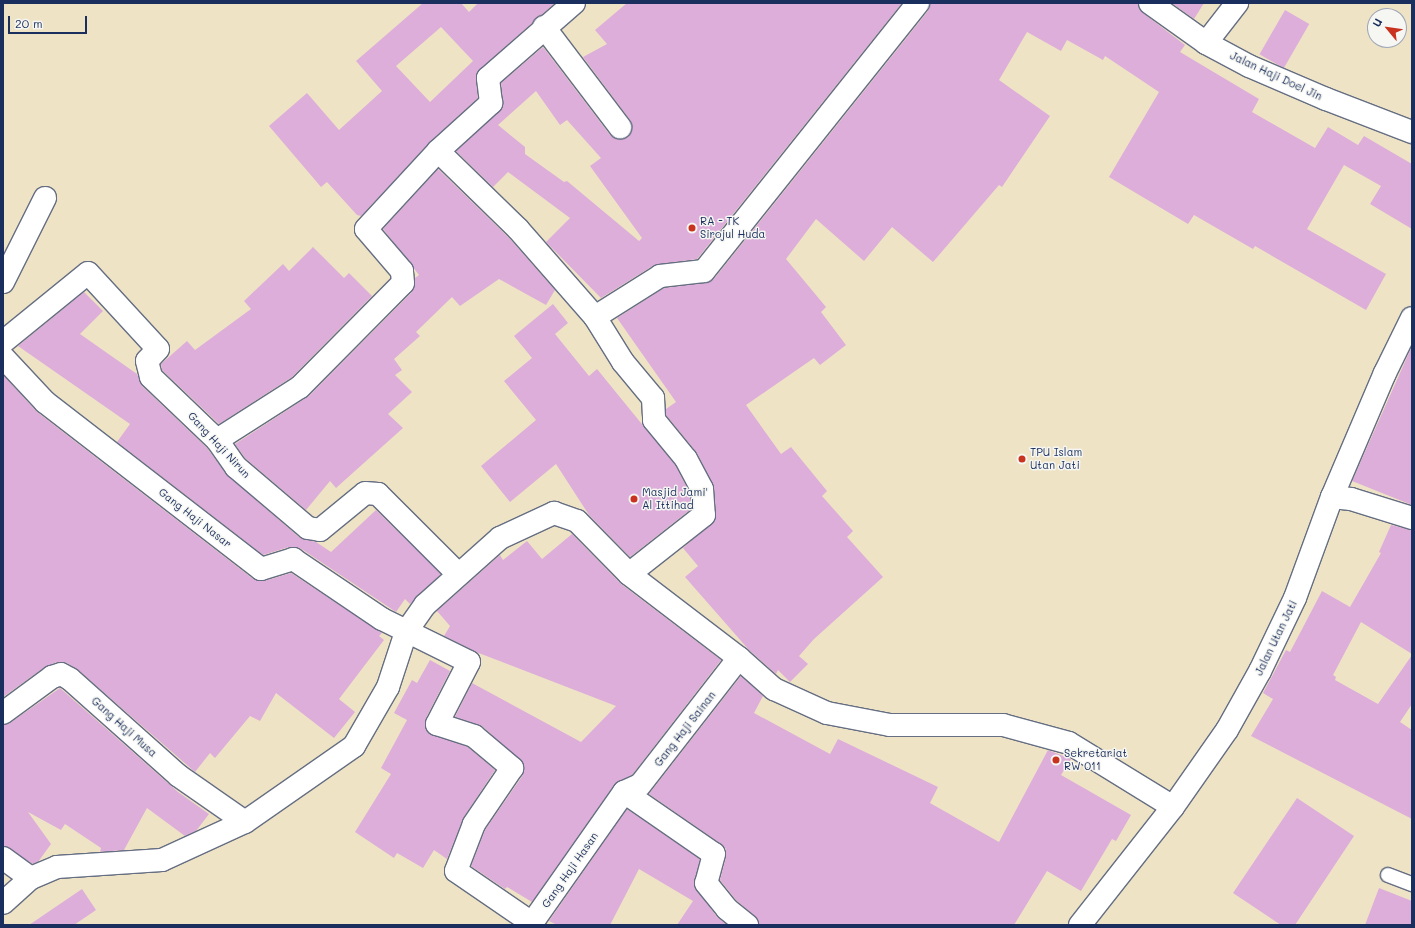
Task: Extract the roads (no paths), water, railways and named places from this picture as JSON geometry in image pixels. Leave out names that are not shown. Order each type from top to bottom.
[{"type":"street","points":[[217,440],[300,387],[403,283],[402,270],[366,229],[438,151],[491,103],[488,78],[544,27],[574,3]]},
{"type":"street","points":[[595,317],[660,276],[704,271],[918,3]]},
{"type":"street","name":"Jalan Haji Doel Jin","points":[[1150,3],[1206,44],[1249,66],[1326,99],[1412,132]]},
{"type":"street","points":[[1206,44],[1237,3]]},
{"type":"street","points":[[544,27],[620,127]]},
{"type":"street","points":[[438,151],[518,229],[595,317],[623,362],[653,398],[654,420],[686,459],[702,489],[704,515],[629,574]]},
{"type":"street","points":[[3,282],[45,198]]},
{"type":"street","name":"Gang Haji Nirun","points":[[3,342],[88,273],[158,349],[148,361],[151,377],[217,440],[236,467],[308,528],[320,530],[364,493],[378,494],[458,574]]},
{"type":"street","name":"Jalan Utan Jati","points":[[1080,925],[1173,807],[1227,730],[1260,671],[1295,598],[1332,497],[1385,373],[1412,318]]},
{"type":"street","name":"Gang Haji Nasar","points":[[3,357],[45,402],[261,569],[292,559],[406,632]]},
{"type":"street","points":[[1332,497],[1351,499],[1412,518]]},
{"type":"street","points":[[3,903],[31,878],[57,866],[162,860],[245,822],[354,746],[388,687],[406,632],[425,605],[500,538],[554,513],[577,520],[629,574],[739,658],[774,690],[827,713],[890,724],[1003,725],[1069,743],[1173,807]]},
{"type":"street","name":"Gang Haji Hasan","points":[[406,632],[469,662],[437,724],[474,736],[512,768],[474,824],[456,872],[532,923],[624,792]]},
{"type":"street","name":"Gang Haji Sainan","points":[[624,792],[640,785],[672,748],[739,658]]},
{"type":"street","name":"Gang Haji Musa","points":[[3,713],[52,677],[61,674],[70,679],[179,776],[245,822]]},
{"type":"street","points":[[624,792],[714,854],[706,883],[727,909],[747,925]]},
{"type":"street","points":[[3,858],[31,878]]},
{"type":"lane","points":[[1388,875],[1412,884]]},
{"type":"place","name":"RA - TK Sirojul Huda","points":[[692,228]]},
{"type":"place","name":"TPU Islam Utan Jati","points":[[1022,459]]},
{"type":"place","name":"Masjid Jami' Al Ittihad","points":[[634,499]]},
{"type":"place","name":"Sekretariat RW 011","points":[[1056,760]]}]
